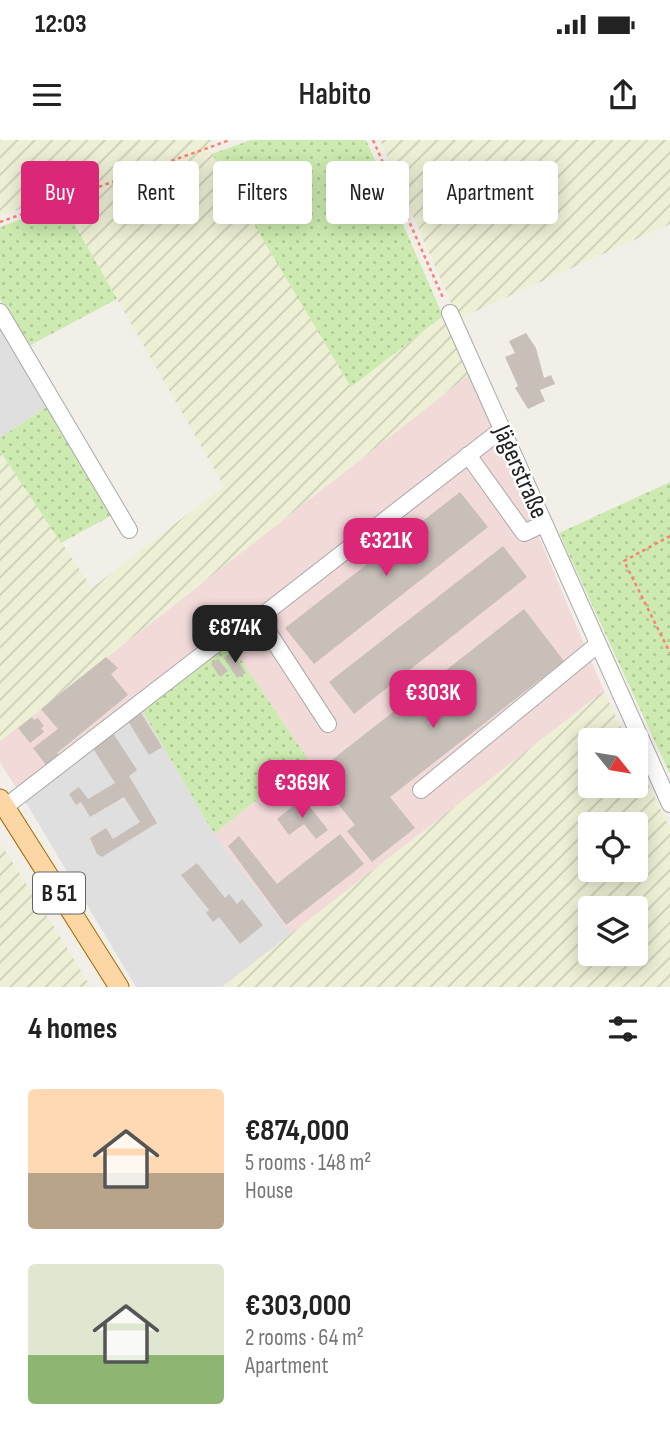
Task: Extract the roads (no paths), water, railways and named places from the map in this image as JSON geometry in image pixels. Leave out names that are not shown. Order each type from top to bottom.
[{"type":"main road","name":"B 51","points":[[3,803],[119,987]]},
{"type":"street","points":[[0,312],[129,530]]},
{"type":"street","name":"Jägerstraße","points":[[450,313],[670,804]]},
{"type":"street","points":[[3,803],[226,637],[242,631],[501,430]]},
{"type":"street","points":[[468,455],[524,533],[543,524]]},
{"type":"street","points":[[259,618],[328,724]]},
{"type":"street","points":[[421,790],[597,645]]}]
